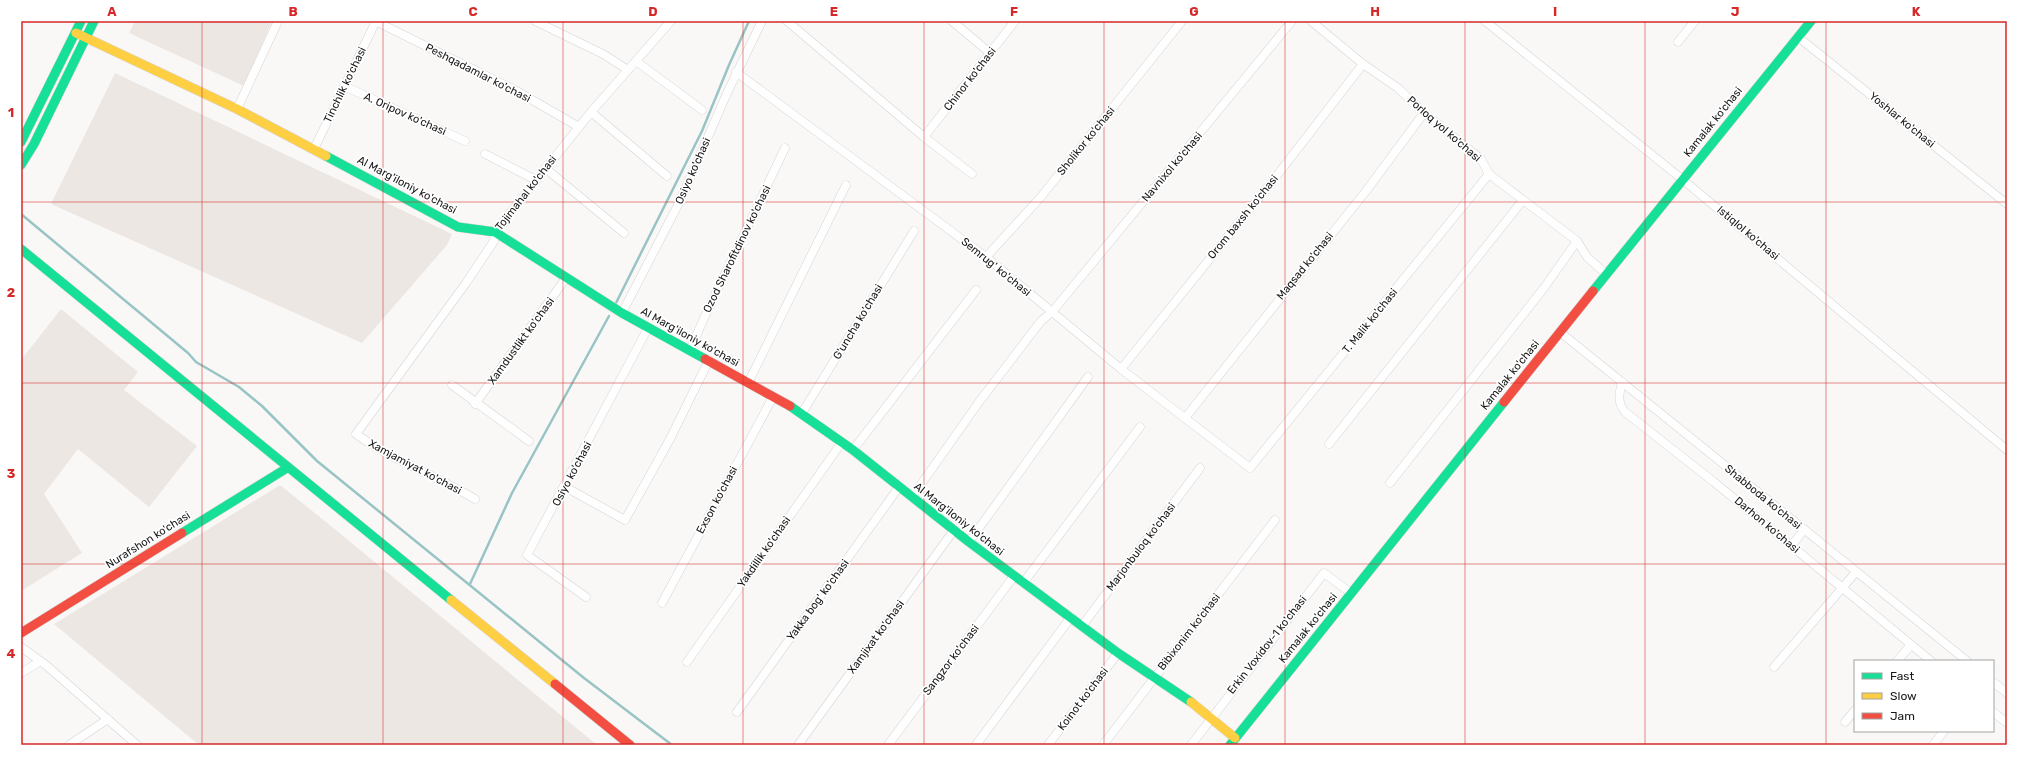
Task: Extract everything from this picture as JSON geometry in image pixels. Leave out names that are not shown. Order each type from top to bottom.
[{"type":"main road","points":[[21,142],[81,21]]},
{"type":"main road","points":[[21,165],[34,144],[94,21]]},
{"type":"main road","name":"Kamalak ko'chasi","points":[[1232,742],[1682,179],[1811,21]]},
{"type":"main road","name":"Al Marg'iloniy ko'chasi","points":[[76,33],[237,109],[314,148],[396,195],[458,227],[495,232],[622,313],[802,413],[853,450],[1014,576],[1118,653],[1154,676],[1211,718],[1232,742]]},
{"type":"main road","points":[[21,249],[287,468],[630,745]]},
{"type":"main road","name":"Nurafshon ko'chasi","points":[[21,633],[287,468]]},
{"type":"street","points":[[237,109],[278,21]]},
{"type":"street","name":"Tinchlik ko'chasi","points":[[314,148],[376,21]]},
{"type":"street","name":"Peshqadamlar ko'chasi","points":[[376,21],[515,90],[579,127]]},
{"type":"street","points":[[535,21],[603,54],[628,70]]},
{"type":"street","name":"Tojimahal ko'chasi","points":[[356,434],[466,283],[494,241],[495,232],[591,112],[671,21]]},
{"type":"street","name":"Osiyo ko'chasi","points":[[622,313],[679,203],[736,72],[762,21]]},
{"type":"street","points":[[787,21],[924,137],[972,174]]},
{"type":"street","points":[[952,21],[990,53]]},
{"type":"street","name":"Chinor ko'chasi","points":[[924,137],[1015,21]]},
{"type":"street","name":"Sholikor ko'chasi","points":[[986,257],[1040,198],[1182,21]]},
{"type":"street","name":"Navnixol ko'chasi","points":[[1052,312],[1292,21]]},
{"type":"street","name":"Porloq yol ko'chasi","points":[[1311,21],[1363,64],[1398,88],[1424,113],[1481,159],[1489,174],[1577,241],[1587,257],[1606,274]]},
{"type":"street","name":"Istiqlol ko'chasi","points":[[1485,21],[1682,179],[2007,450]]},
{"type":"street","points":[[1678,42],[1695,21]]},
{"type":"street","name":"Yoshlar ko'chasi","points":[[1798,37],[2007,204]]},
{"type":"street","points":[[636,62],[702,110]]},
{"type":"street","name":"Orom baxsh ko'chasi","points":[[1121,369],[1275,178],[1363,64]]},
{"type":"street","name":"Semrug' ko'chasi","points":[[736,72],[986,257],[1121,369],[1250,468]]},
{"type":"street","name":"A. Oripov ko'chasi","points":[[344,86],[465,141]]},
{"type":"street","points":[[591,112],[667,176]]},
{"type":"street","name":"Maqsad ko'chasi","points":[[1185,418],[1366,191],[1424,113]]},
{"type":"street","name":"Ozod Sharofitdinov ko'chasi","points":[[690,350],[785,148]]},
{"type":"street","points":[[485,154],[536,180]]},
{"type":"street","points":[[545,168],[624,233]]},
{"type":"street","name":"T. Malik ko'chasi","points":[[1250,468],[1489,174]]},
{"type":"street","points":[[748,382],[846,185]]},
{"type":"street","points":[[1329,444],[1523,200]]},
{"type":"street","name":"G'uncha ko'chasi","points":[[802,413],[914,231]]},
{"type":"street","points":[[1390,483],[1544,288],[1577,241]]},
{"type":"street","name":"Xamdustlikt ko'chasi","points":[[476,404],[566,278]]},
{"type":"street","points":[[853,450],[976,290]]},
{"type":"street","points":[[912,496],[979,402],[1042,321],[1052,312]]},
{"type":"street","name":"Osiyo ko'chasi","points":[[586,597],[527,555],[565,487],[648,328]]},
{"type":"street","name":"Shabboda ko'chasi","points":[[1560,332],[1966,660]]},
{"type":"street","points":[[565,487],[625,520],[670,439],[708,360]]},
{"type":"street","points":[[969,542],[1088,377]]},
{"type":"street","name":"Darhon ko'chasi","points":[[1622,382],[1619,396],[1620,405],[1625,412],[1930,660]]},
{"type":"street","points":[[452,385],[476,404],[529,441]]},
{"type":"street","name":"Exson ko'chasi","points":[[662,603],[773,397]]},
{"type":"street","points":[[1024,582],[1140,426]]},
{"type":"street","name":"Xamjamiyat ko'chasi","points":[[356,434],[375,448],[475,499]]},
{"type":"street","name":"Yakdillik ko'chasi","points":[[687,662],[842,442]]},
{"type":"street","name":"Marjonbuloq ko'chasi","points":[[1082,626],[1200,468]]},
{"type":"street","name":"Yakka bog' ko'chasi","points":[[738,712],[899,487]]},
{"type":"street","name":"Bibixonim ko'chasi","points":[[1103,745],[1154,676],[1275,520]]},
{"type":"street","name":"Xamjixat ko'chasi","points":[[798,745],[954,530]]},
{"type":"street","points":[[1791,546],[1804,530]]},
{"type":"street","points":[[1774,667],[1856,572]]},
{"type":"street","name":"Erkin Voxidov-1 ko'chasi","points":[[1191,745],[1324,573],[1352,593]]},
{"type":"street","name":"Sangzor ko'chasi","points":[[888,745],[1014,576]]},
{"type":"street","points":[[976,745],[1071,617]]},
{"type":"street","points":[[1898,660],[1911,644]]},
{"type":"street","points":[[21,647],[39,662],[47,666],[137,745]]},
{"type":"street","name":"Koinot ko'chasi","points":[[1048,745],[1118,653]]},
{"type":"street","points":[[21,673],[39,662]]},
{"type":"street","points":[[1994,683],[2007,693]]},
{"type":"street","points":[[1845,722],[1854,711]]},
{"type":"street","points":[[1994,713],[2007,723]]},
{"type":"street","points":[[69,745],[108,719]]},
{"type":"street","points":[[1933,745],[1943,732]]},
{"type":"shaded area","points":[[135,21],[272,21],[244,86],[129,33]]},
{"type":"shaded area","points":[[115,73],[452,234],[447,245],[362,343],[51,204]]},
{"type":"shaded area","points":[[61,309],[138,372],[124,390],[197,446],[149,507],[78,449],[44,494],[82,553],[21,591],[21,360]]},
{"type":"shaded area","points":[[280,485],[597,745],[199,745],[54,624]]},
{"type":"waterway","points":[[616,303],[702,131],[749,21]]},
{"type":"waterway","points":[[21,214],[188,353],[196,362],[239,387],[262,406],[317,461],[584,678],[672,745]]},
{"type":"waterway","points":[[470,584],[512,493],[609,316]]},
{"type":"traffic: fast","points":[[21,142],[81,21]]},
{"type":"traffic: fast","points":[[21,165],[34,144],[94,21]]},
{"type":"traffic: fast","points":[[1593,291],[1811,21]]},
{"type":"traffic: fast","points":[[326,156],[458,227],[495,232],[622,313],[705,359]]},
{"type":"traffic: fast","points":[[21,249],[451,600]]},
{"type":"traffic: fast","points":[[1230,745],[1504,402]]},
{"type":"traffic: fast","points":[[790,406],[853,450],[969,542],[1118,653],[1191,702]]},
{"type":"traffic: fast","points":[[182,533],[287,468]]},
{"type":"traffic: slow","points":[[76,33],[237,109],[326,156]]},
{"type":"traffic: slow","points":[[451,600],[555,684]]},
{"type":"traffic: slow","points":[[1191,702],[1235,738]]},
{"type":"traffic: jam","points":[[1504,402],[1593,291]]},
{"type":"traffic: jam","points":[[705,359],[790,406]]},
{"type":"traffic: jam","points":[[21,633],[182,533]]},
{"type":"traffic: jam","points":[[555,684],[630,745]]}]
